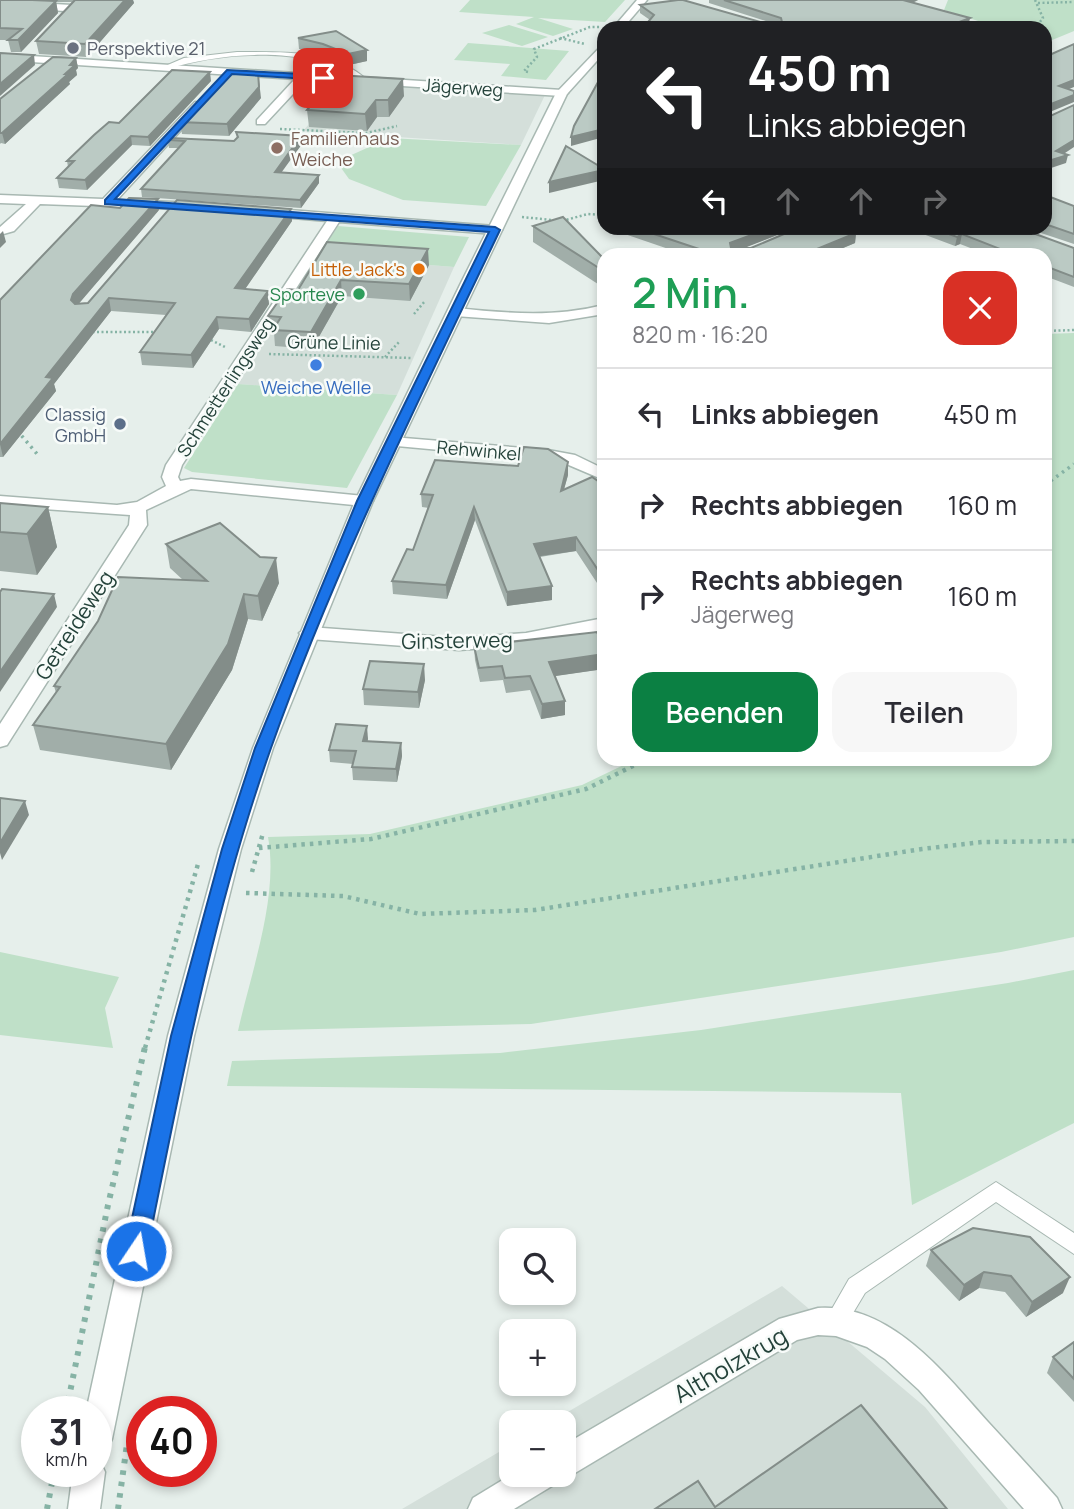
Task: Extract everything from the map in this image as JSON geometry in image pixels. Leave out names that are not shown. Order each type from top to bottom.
[{"type":"street","points":[[624,21],[642,0]]},
{"type":"street","points":[[0,4],[72,8],[44,39]]},
{"type":"street","points":[[25,58],[34,48]]},
{"type":"street","points":[[105,1396],[181,1036],[230,849],[263,748],[364,501],[392,442],[562,93],[597,54]]},
{"type":"street","name":"Jägerweg","points":[[0,57],[562,93]]},
{"type":"street","points":[[42,69],[52,60]]},
{"type":"street","points":[[108,202],[172,139],[229,72]]},
{"type":"street","points":[[267,125],[304,76]]},
{"type":"street","points":[[0,199],[215,208]]},
{"type":"street","points":[[0,231],[9,228],[38,199]]},
{"type":"street","points":[[158,225],[175,205]]},
{"type":"street","points":[[255,212],[495,230]]},
{"type":"street","name":"Schmetterlingsweg","points":[[175,487],[170,477],[174,465],[335,218]]},
{"type":"street","points":[[455,312],[552,319],[584,316],[597,311]]},
{"type":"street","name":"Rehwinkel","points":[[392,442],[569,459],[597,472]]},
{"type":"street","points":[[0,500],[97,509],[136,508],[175,487],[216,484],[364,501]]},
{"type":"street","name":"Getreideweg","points":[[0,740],[138,526],[139,515],[136,508]]},
{"type":"street","name":"Ginsterweg","points":[[309,633],[459,644],[526,639],[597,625]]},
{"type":"street","name":"Altholzkrug","points":[[576,1455],[789,1329],[810,1323],[836,1321],[863,1330],[919,1368],[1046,1509]]},
{"type":"street","points":[[83,1509],[87,1487]]},
{"type":"street","points":[[484,1509],[521,1487]]},
{"type":"lane","name":"Jägerweg","points":[[167,67],[186,60],[223,54],[278,54],[322,61],[351,71],[363,80]]},
{"type":"lane","points":[[836,1321],[856,1286],[996,1191],[1074,1245]]},
{"type":"path","points":[[1035,0],[1043,18],[1041,21]]},
{"type":"path","points":[[1038,3],[1074,2]]},
{"type":"path","points":[[533,74],[524,71],[537,57],[534,49],[590,27],[597,27]]},
{"type":"path","points":[[559,38],[590,44]]},
{"type":"path","points":[[267,125],[366,133],[397,126]]},
{"type":"path","points":[[520,207],[515,217],[562,221],[588,214],[597,215]]},
{"type":"path","points":[[414,314],[425,302]]},
{"type":"path","points":[[1052,331],[1074,330]]},
{"type":"path","points":[[83,332],[163,332]]},
{"type":"path","name":"Grüne Linie","points":[[204,337],[236,352],[419,358]]},
{"type":"path","points":[[384,357],[400,341]]},
{"type":"path","points":[[10,435],[21,435],[38,455]]},
{"type":"path","points":[[1052,480],[1074,464]]},
{"type":"path","points":[[259,848],[371,839],[586,789],[635,766]]},
{"type":"path","points":[[242,905],[266,823]]},
{"type":"path","points":[[246,893],[343,896],[420,914],[535,910],[922,849],[982,842],[1074,841]]},
{"type":"path","points":[[118,1509],[126,1451]]},
{"type":"path","points":[[47,1509],[51,1487]]},
{"type":"shaded area","points":[[346,81],[545,95],[521,145],[303,131]]},
{"type":"shaded area","points":[[318,256],[454,267],[397,395],[238,384]]},
{"type":"shaded area","points":[[782,1286],[925,1407],[1008,1509],[402,1509],[499,1452],[499,1487],[576,1487],[576,1410],[571,1410]]},
{"type":"green space","points":[[470,0],[625,0],[606,21],[538,18],[573,29],[553,36],[516,24],[534,17],[459,12]]},
{"type":"green space","points":[[948,0],[1074,0],[1074,31],[1052,40],[1052,21],[978,21],[944,10]]},
{"type":"green space","points":[[509,25],[548,37],[522,46],[482,33]]},
{"type":"green space","points":[[468,43],[569,51],[546,80],[501,76],[510,64],[454,60]]},
{"type":"green space","points":[[389,138],[521,145],[486,206],[403,200],[349,179],[339,165],[347,157]]},
{"type":"green space","points":[[338,226],[469,237],[454,267],[318,256]]},
{"type":"green space","points":[[1074,333],[1074,937],[1001,952],[531,1024],[238,1031],[267,909],[270,884],[268,837],[370,834],[582,785],[622,766],[1052,766],[1052,334]]},
{"type":"green space","points":[[238,384],[397,395],[347,488],[192,472],[184,468]]},
{"type":"green space","points":[[0,952],[119,977],[105,1008],[113,1048],[0,1035]]},
{"type":"green space","points":[[1074,970],[1074,1123],[912,1205],[901,1093],[227,1086],[232,1061],[500,1053],[701,1030],[1008,983]]},
{"type":"building","points":[[0,0],[56,1],[18,40],[8,40],[22,29],[0,28]]},
{"type":"building","points":[[75,0],[125,0],[85,44],[36,41]]},
{"type":"building","points":[[683,0],[757,21],[649,21],[654,15],[640,5]]},
{"type":"building","points":[[724,0],[903,0],[970,18],[962,21],[782,21],[781,18]]},
{"type":"building","points":[[336,31],[367,50],[348,54],[298,38]]},
{"type":"building","points":[[1074,44],[1074,80],[1059,86],[1074,91],[1074,95],[1052,104],[1052,54]]},
{"type":"building","points":[[0,53],[34,55],[0,84]]},
{"type":"building","points":[[53,57],[76,58],[70,65],[75,65],[0,133],[0,99]]},
{"type":"building","points":[[172,70],[210,72],[148,137],[131,136],[85,180],[57,178],[74,161],[67,161],[94,135],[109,122],[119,123]]},
{"type":"building","points":[[228,71],[258,72],[259,87],[227,124],[180,122]]},
{"type":"building","points":[[336,75],[403,79],[388,100],[376,100],[365,114],[307,110]]},
{"type":"building","points":[[597,84],[597,131],[571,137],[574,126]]},
{"type":"building","points":[[1074,105],[1074,140],[1056,151],[1068,155],[1052,160],[1052,115]]},
{"type":"building","points":[[236,132],[301,136],[275,172],[319,175],[300,200],[141,189],[185,141],[168,140],[170,138],[234,141],[238,137]]},
{"type":"building","points":[[566,146],[597,165],[597,172],[549,182]]},
{"type":"building","points":[[129,198],[158,199],[73,294],[71,300],[75,304],[88,303],[177,200],[291,209],[235,288],[268,291],[249,319],[217,317],[191,355],[140,352],[175,303],[109,298],[46,377],[53,378],[0,444],[0,300],[91,205],[120,208]]},
{"type":"building","points":[[1052,198],[1074,206],[1074,234],[1052,226]]},
{"type":"building","points":[[563,217],[597,252],[597,267],[533,226]]},
{"type":"building","points":[[657,235],[751,235],[730,243],[731,248],[696,248]]},
{"type":"building","points":[[782,235],[851,235],[819,248],[751,248]]},
{"type":"building","points":[[965,235],[1038,235],[1074,248],[1074,277],[1052,269],[1052,248],[998,248]]},
{"type":"building","points":[[327,242],[428,249],[409,284],[341,280],[311,332],[273,330],[281,317],[268,316],[287,289],[298,290]]},
{"type":"building","points":[[524,447],[548,449],[568,462],[561,491],[592,477],[597,480],[597,568],[576,537],[534,544],[552,586],[507,592],[474,507],[446,585],[392,581],[407,549],[413,550],[433,495],[421,494],[435,460],[518,466]]},
{"type":"building","points":[[0,503],[48,507],[27,534],[0,532]]},
{"type":"building","points":[[220,523],[260,557],[276,558],[258,596],[244,594],[228,644],[166,744],[33,725],[60,687],[54,686],[98,621],[118,577],[207,581],[166,544]]},
{"type":"building","points":[[2,589],[54,594],[0,672],[0,592]]},
{"type":"building","points":[[597,632],[597,655],[549,662],[565,701],[542,704],[530,676],[505,678],[502,666],[479,668],[474,646]]},
{"type":"building","points":[[370,661],[424,664],[418,692],[363,689]]},
{"type":"building","points":[[336,724],[367,726],[363,741],[401,743],[396,769],[352,767],[356,751],[329,750]]},
{"type":"building","points":[[0,798],[25,801],[0,843]]},
{"type":"building","points":[[973,1228],[1030,1237],[1070,1277],[1032,1302],[1011,1276],[984,1272],[964,1285],[931,1250]]},
{"type":"building","points":[[1074,1342],[1074,1379],[1053,1357]]},
{"type":"building","points":[[861,1405],[947,1509],[655,1509],[698,1481],[715,1507]]},
{"type":"place","name":"Perspektive 21","points":[[73,48]]},
{"type":"place","name":"Familienhaus Weiche","points":[[277,148]]},
{"type":"place","name":"Little Jack's","points":[[419,269]]},
{"type":"place","name":"Sporteve","points":[[359,294]]},
{"type":"place","name":"Weiche Welle","points":[[316,365]]},
{"type":"place","name":"Classig GmbH","points":[[120,424]]},
{"type":"route","points":[[136,1251],[181,1036],[230,849],[263,748],[364,501],[495,230],[108,202],[229,72],[323,78]]}]
